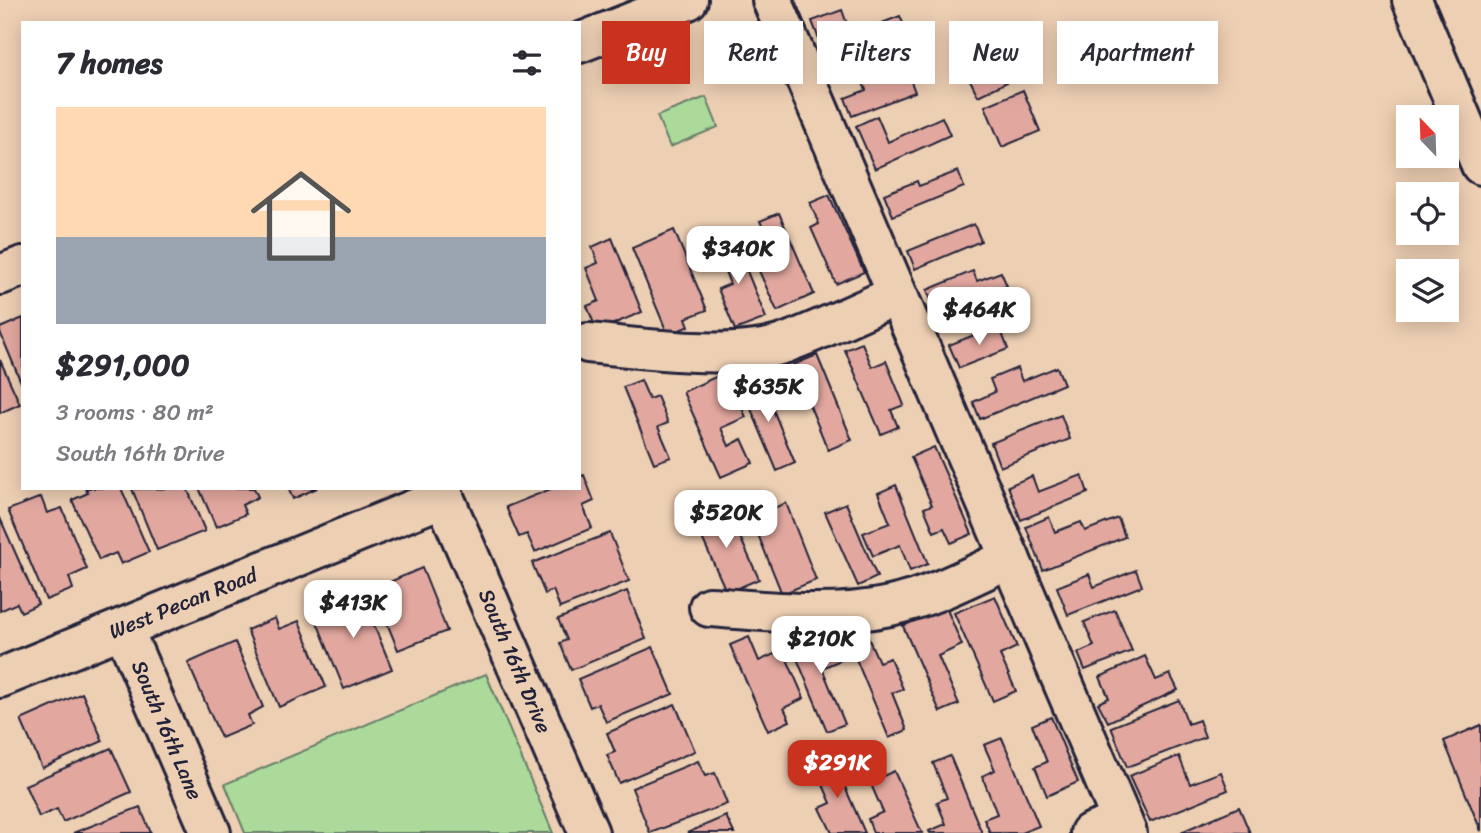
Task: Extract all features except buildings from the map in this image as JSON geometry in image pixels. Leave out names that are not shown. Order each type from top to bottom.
[{"type":"street","points":[[581,42],[688,0]]},
{"type":"street","points":[[772,0],[1010,558],[1113,829]]},
{"type":"street","points":[[1412,0],[1481,164]]},
{"type":"street","points":[[0,275],[21,267]]},
{"type":"street","points":[[588,343],[674,351],[730,351],[780,345],[897,295]]},
{"type":"street","name":"West Pecan Road","points":[[0,678],[442,493]]},
{"type":"street","name":"South 16th Drive","points":[[442,493],[589,833]]},
{"type":"street","points":[[709,607],[828,614],[891,606],[936,592],[1010,558]]},
{"type":"street","name":"South 16th Lane","points":[[123,628],[211,833]]},
{"type":"green space","points":[[706,97],[718,127],[670,147],[657,116]]},
{"type":"green space","points":[[486,674],[553,833],[245,833],[225,784]]}]
